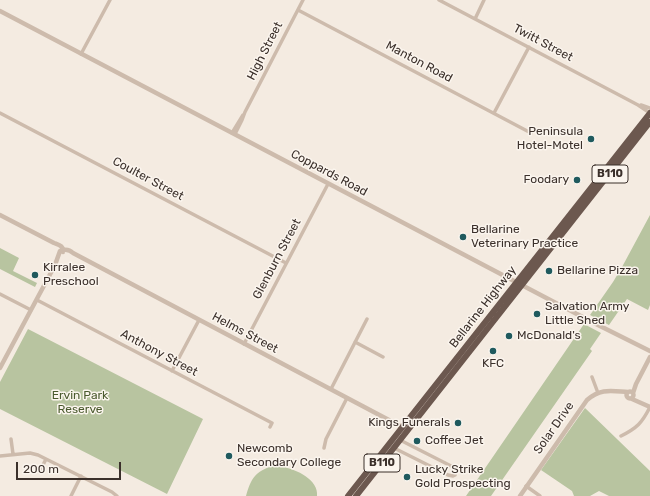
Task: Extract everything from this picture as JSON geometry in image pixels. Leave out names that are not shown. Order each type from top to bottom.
[{"type":"highway","name":"Bellarine Highway","points":[[348,496],[405,429],[519,284],[650,113]]},
{"type":"highway","name":"Bellarine Highway","points":[[519,284],[650,122]]},
{"type":"highway","name":"Bellarine Highway","points":[[356,496],[400,440],[405,429]]},
{"type":"street","points":[[81,54],[110,0]]},
{"type":"street","name":"High Street","points":[[233,134],[240,118],[245,112],[303,0]]},
{"type":"street","name":"Twitt Street","points":[[439,0],[638,105],[650,113]]},
{"type":"street","points":[[475,19],[484,0]]},
{"type":"street","name":"Manton Road","points":[[298,10],[531,133]]},
{"type":"street","name":"Coppards Road","points":[[0,11],[519,284],[650,351]]},
{"type":"street","points":[[494,113],[529,47]]},
{"type":"street","name":"Twitt Street","points":[[638,105],[650,108]]},
{"type":"street","name":"Coulter Street","points":[[0,113],[286,262]]},
{"type":"street","name":"Glenburn Street","points":[[244,344],[328,184]]},
{"type":"street","points":[[0,215],[54,243],[62,251],[0,368]]},
{"type":"street","name":"Helms Street","points":[[62,251],[73,253],[405,429]]},
{"type":"street","points":[[0,294],[31,310]]},
{"type":"street","name":"Anthony Street","points":[[37,300],[272,424]]},
{"type":"street","points":[[331,389],[367,319]]},
{"type":"street","points":[[172,371],[199,320]]},
{"type":"street","points":[[355,342],[383,357]]},
{"type":"street","points":[[631,395],[650,357]]},
{"type":"street","points":[[592,377],[598,393],[607,391],[631,395],[650,407],[639,425],[621,436]]},
{"type":"street","name":"Solar Drive","points":[[520,496],[583,404],[598,393]]},
{"type":"street","points":[[324,448],[326,439],[347,398]]},
{"type":"street","points":[[11,439],[13,454]]},
{"type":"street","points":[[394,448],[448,475],[453,476],[455,474],[455,468],[400,440]]},
{"type":"street","points":[[0,456],[30,453],[38,455],[112,492],[117,496]]},
{"type":"street","points":[[40,470],[46,458]]},
{"type":"street","points":[[71,496],[81,476]]},
{"type":"street","points":[[526,486],[540,496]]},
{"type":"green space","points":[[650,215],[650,305],[648,310],[627,299],[609,325],[590,315],[622,267]]},
{"type":"green space","points":[[0,248],[19,258],[13,271],[37,283],[35,287],[0,269]]},
{"type":"green space","points":[[584,324],[601,333],[590,349],[592,351],[491,496],[466,496]]},
{"type":"green space","name":"Ervin Park Reserve","points":[[28,329],[203,419],[167,494],[0,409],[0,382]]},
{"type":"green space","points":[[585,408],[650,471],[650,496],[609,496],[599,491],[590,496],[574,496],[572,491],[541,470]]},
{"type":"green space","points":[[273,466],[288,468],[306,476],[311,480],[317,490],[317,496],[246,496],[255,476],[262,470]]},
{"type":"place","name":"Peninsula Hotel-Motel","points":[[591,139]]},
{"type":"place","name":"Foodary","points":[[577,180]]},
{"type":"place","name":"Bellarine Veterinary Practice","points":[[463,237]]},
{"type":"place","name":"Bellarine Pizza","points":[[549,271]]},
{"type":"place","name":"Kirralee Preschool","points":[[35,275]]},
{"type":"place","name":"Salvation Army Little Shed","points":[[537,314]]},
{"type":"place","name":"McDonald's","points":[[509,336]]},
{"type":"place","name":"KFC","points":[[493,351]]},
{"type":"place","name":"Kings Funerals","points":[[458,423]]},
{"type":"place","name":"Coffee Jet","points":[[417,441]]},
{"type":"place","name":"Newcomb Secondary College","points":[[229,456]]},
{"type":"place","name":"Lucky Strike Gold Prospecting","points":[[407,477]]}]
